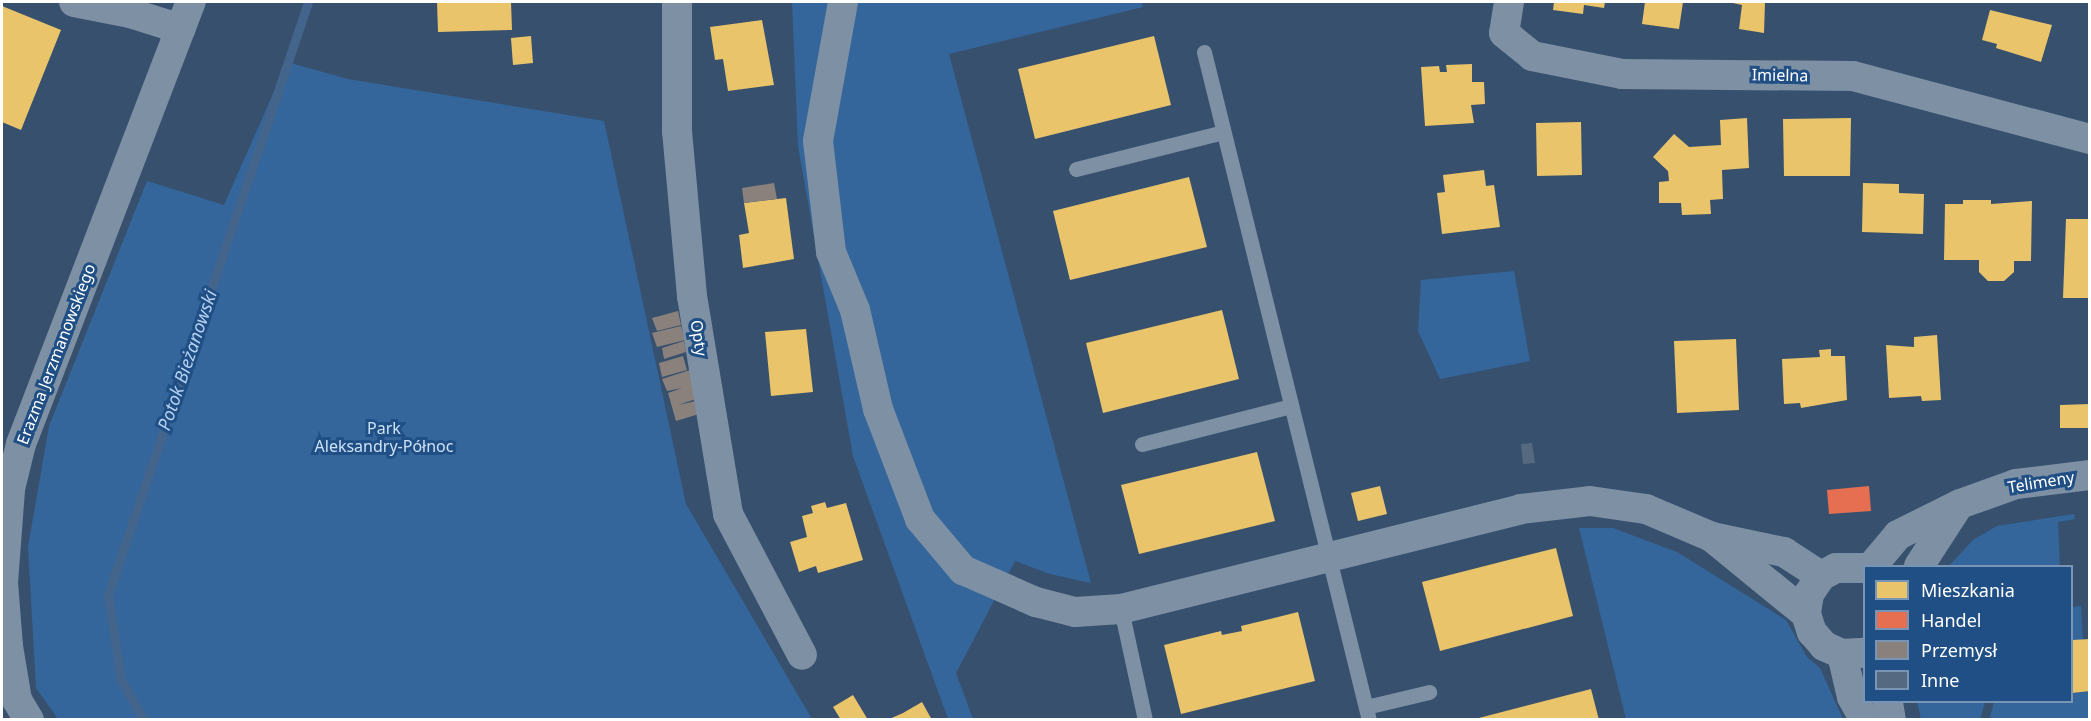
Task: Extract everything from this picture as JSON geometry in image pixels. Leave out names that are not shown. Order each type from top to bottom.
[{"type":"street","points":[[74,2],[130,13],[181,29]]},
{"type":"street","name":"Erazma Jerzmanowskiego","points":[[16,707],[2,582],[10,489],[21,444],[191,2]]},
{"type":"street","name":"Opty","points":[[676,2],[677,131],[691,284],[728,514],[802,656]]},
{"type":"street","points":[[843,2],[818,141],[831,252],[855,310],[878,409],[920,519],[963,570],[1036,602],[1075,612],[1121,609],[1521,510],[1590,501],[1646,510],[1712,537],[1784,552],[1821,576]]},
{"type":"street","name":"Imielna","points":[[1509,2],[1504,33],[1532,56],[1622,74],[1853,76],[2090,139]]},
{"type":"street","name":"Telimeny","points":[[1874,565],[1898,535],[1960,504],[2016,484],[2090,475]]},
{"type":"street","points":[[1919,565],[1960,504]]},
{"type":"street","points":[[1712,537],[1806,614],[1818,639],[1853,654],[1852,697],[1865,720]]},
{"type":"street","points":[[1806,614],[1809,594],[1821,576],[1836,568],[1863,568]]},
{"type":"street","points":[[1888,703],[1891,720]]},
{"type":"lane","points":[[1204,52],[1368,713],[1429,692]]},
{"type":"lane","points":[[1076,169],[1224,132]]},
{"type":"lane","points":[[1142,444],[1291,406]]},
{"type":"lane","points":[[1121,609],[1145,720]]},
{"type":"green space","points":[[792,2],[1142,2],[1143,7],[949,54],[1091,583],[1050,574],[1015,561],[956,673],[973,719],[948,719],[853,456],[798,146]]},
{"type":"green space","name":"Park Aleksandry-Północ","points":[[287,62],[348,79],[604,121],[686,504],[812,719],[58,719],[36,688],[28,547],[49,426],[147,181],[224,205]]},
{"type":"green space","points":[[1514,271],[1530,361],[1440,379],[1418,331],[1421,280]]},
{"type":"green space","points":[[2074,514],[2075,519],[2058,522],[2060,565],[1950,565],[1973,540],[1997,526]]},
{"type":"green space","points":[[1579,528],[1613,528],[1677,552],[1786,620],[1807,657],[1820,668],[1843,719],[1626,719]]},
{"type":"green space","points":[[2081,606],[2083,640],[2073,640],[2073,607]]},
{"type":"green space","points":[[2089,691],[2089,719],[1989,720],[1994,703],[2073,703],[2073,693]]},
{"type":"green space","points":[[1917,703],[1985,703],[1980,720],[1921,719]]},
{"type":"building: Mieszkania","points":[[437,2],[511,2],[512,30],[438,32]]},
{"type":"building: Mieszkania","points":[[1554,2],[1605,2],[1604,8],[1584,5],[1583,14],[1553,10]]},
{"type":"building: Mieszkania","points":[[1645,2],[1683,2],[1679,29],[1642,24]]},
{"type":"building: Mieszkania","points":[[1728,2],[1765,2],[1764,33],[1739,29],[1742,5]]},
{"type":"building: Mieszkania","points":[[2,6],[61,30],[21,130],[2,122]]},
{"type":"building: Mieszkania","points":[[1990,10],[2052,25],[2041,62],[1996,48],[1997,44],[1982,40]]},
{"type":"building: Mieszkania","points":[[762,20],[774,85],[728,91],[723,59],[715,60],[710,27]]},
{"type":"building: Mieszkania","points":[[531,36],[533,63],[513,65],[511,38]]},
{"type":"building: Mieszkania","points":[[1154,36],[1171,105],[1035,139],[1018,69]]},
{"type":"building: Mieszkania","points":[[1472,64],[1472,82],[1484,82],[1485,104],[1471,105],[1474,123],[1425,126],[1421,67],[1439,66],[1440,72],[1447,72],[1446,65]]},
{"type":"building: Mieszkania","points":[[1747,118],[1749,168],[1722,170],[1723,199],[1710,200],[1711,214],[1682,215],[1681,203],[1659,203],[1659,182],[1669,181],[1668,171],[1653,157],[1674,134],[1689,147],[1721,145],[1720,120]]},
{"type":"building: Mieszkania","points":[[1851,118],[1850,176],[1784,176],[1783,119]]},
{"type":"building: Mieszkania","points":[[1581,122],[1582,175],[1537,176],[1536,123]]},
{"type":"building: Mieszkania","points":[[1484,170],[1486,186],[1494,185],[1500,227],[1442,234],[1437,193],[1445,192],[1443,175]]},
{"type":"building: Mieszkania","points":[[1189,177],[1207,247],[1070,280],[1053,211]]},
{"type":"building: Mieszkania","points":[[1863,183],[1899,184],[1899,193],[1924,194],[1923,234],[1862,232]]},
{"type":"building: Mieszkania","points":[[786,198],[794,259],[743,268],[739,235],[749,233],[744,203]]},
{"type":"building: Mieszkania","points":[[1963,200],[1991,200],[1991,204],[2032,201],[2031,261],[2014,261],[2014,272],[2004,281],[1988,281],[1979,272],[1979,260],[1944,260],[1945,204],[1963,204]]},
{"type":"building: Mieszkania","points":[[2066,219],[2090,219],[2090,298],[2063,298]]},
{"type":"building: Mieszkania","points":[[1222,310],[1239,379],[1103,413],[1086,343]]},
{"type":"building: Mieszkania","points":[[806,329],[813,392],[771,396],[765,332]]},
{"type":"building: Mieszkania","points":[[1937,335],[1941,400],[1922,401],[1921,396],[1889,398],[1886,345],[1914,347],[1914,337]]},
{"type":"building: Mieszkania","points":[[1736,339],[1739,410],[1677,413],[1674,341]]},
{"type":"building: Mieszkania","points":[[1831,349],[1831,356],[1845,356],[1847,400],[1801,408],[1800,403],[1784,404],[1782,359],[1820,357],[1819,350]]},
{"type":"building: Mieszkania","points":[[2090,404],[2090,428],[2060,428],[2060,405]]},
{"type":"building: Mieszkania","points":[[1257,452],[1275,521],[1139,554],[1121,485]]},
{"type":"building: Mieszkania","points":[[1380,486],[1387,514],[1358,521],[1351,493]]},
{"type":"building: Mieszkania","points":[[825,502],[827,508],[846,503],[863,560],[818,573],[816,566],[799,572],[790,542],[807,537],[802,516],[813,513],[811,506]]},
{"type":"building: Mieszkania","points":[[1556,548],[1573,616],[1440,651],[1422,582]]},
{"type":"building: Mieszkania","points":[[1298,612],[1315,681],[1181,714],[1164,645],[1221,631],[1222,635],[1242,631],[1241,626]]},
{"type":"building: Mieszkania","points":[[2090,639],[2090,691],[2073,693],[2073,640]]},
{"type":"building: Mieszkania","points":[[1591,689],[1599,720],[1475,720],[1475,719]]},
{"type":"building: Mieszkania","points":[[853,695],[868,720],[841,720],[833,707]]},
{"type":"building: Mieszkania","points":[[922,702],[932,720],[887,720],[903,713]]},
{"type":"building: Handel","points":[[1869,486],[1871,511],[1829,514],[1827,490]]},
{"type":"building: Przemysł","points":[[774,183],[777,199],[744,203],[742,188]]},
{"type":"building: Przemysł","points":[[678,311],[681,325],[657,331],[652,318]]},
{"type":"building: Przemysł","points":[[681,326],[685,340],[657,347],[652,333]]},
{"type":"building: Przemysł","points":[[684,341],[686,352],[664,359],[662,348]]},
{"type":"building: Przemysł","points":[[683,356],[687,370],[662,377],[659,363]]},
{"type":"building: Przemysł","points":[[690,370],[696,399],[678,405],[696,401],[699,414],[676,421],[668,393],[682,388],[667,391],[662,379]]},
{"type":"building: Inne","points":[[1532,443],[1535,463],[1523,464],[1521,444]]},
{"type":"waterway","name":"Potok Bieżanowski","points":[[144,720],[121,680],[108,595],[308,2]]}]
